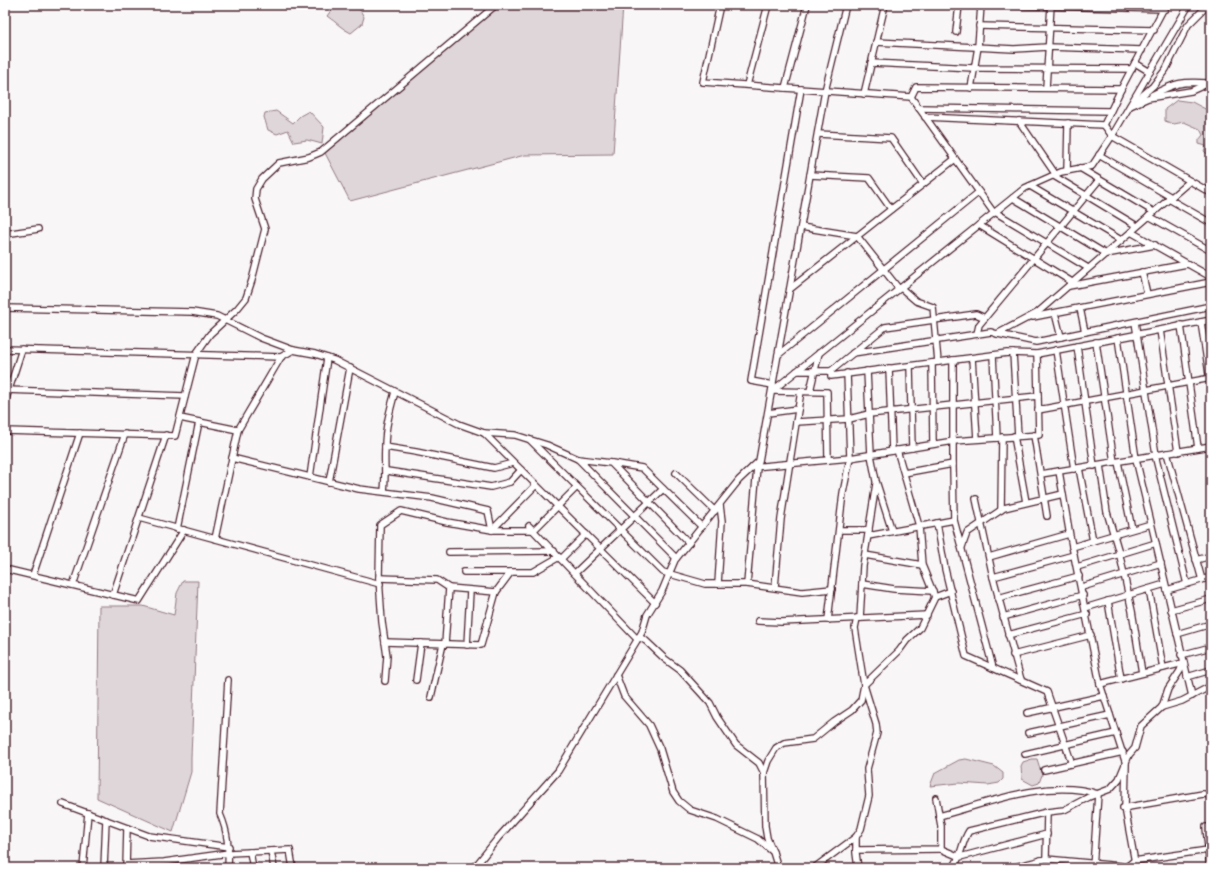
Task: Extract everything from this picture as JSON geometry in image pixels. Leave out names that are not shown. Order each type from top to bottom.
[{"type":"street","points":[[5,431],[175,436],[196,354],[210,334],[237,309],[246,298],[265,229],[255,198],[256,189],[262,179],[279,163],[309,158],[321,152],[496,5]]},
{"type":"street","points":[[720,5],[703,82],[911,97]]},
{"type":"street","points":[[747,85],[768,5]]},
{"type":"street","points":[[785,88],[807,5]]},
{"type":"street","points":[[747,584],[755,467],[758,461],[768,413],[825,91],[846,5]]},
{"type":"street","points":[[864,94],[885,5]]},
{"type":"street","points":[[956,32],[959,5]]},
{"type":"street","points":[[971,88],[978,47],[981,5]]},
{"type":"street","points":[[1000,5],[1165,7],[1121,89],[1104,125]]},
{"type":"street","points":[[772,388],[797,371],[1012,198],[1030,186],[1055,175],[1092,166],[1112,136],[1189,5]]},
{"type":"street","points":[[1130,106],[1153,86],[1166,70],[1188,25],[1210,5]]},
{"type":"street","points":[[1046,88],[1051,6]]},
{"type":"street","points":[[979,26],[1154,30]]},
{"type":"street","points":[[876,42],[1014,49],[1048,47],[1142,50]]},
{"type":"street","points":[[872,63],[974,68],[1132,69]]},
{"type":"street","points":[[1135,63],[1150,72]]},
{"type":"street","points":[[1130,106],[1173,84],[1187,81],[1211,83]]},
{"type":"street","points":[[1148,98],[1192,91],[1211,83]]},
{"type":"street","points":[[911,97],[916,87],[1121,89]]},
{"type":"street","points":[[801,89],[750,381],[772,388],[827,392],[828,460]]},
{"type":"street","points":[[911,97],[995,213],[1088,268]]},
{"type":"street","points":[[919,108],[1110,111]]},
{"type":"street","points":[[925,117],[1104,125]]},
{"type":"street","points":[[1019,121],[1055,175],[1137,226]]},
{"type":"street","points":[[1067,171],[1068,123]]},
{"type":"street","points":[[1104,125],[1112,136],[1211,193]]},
{"type":"street","points":[[818,134],[891,138],[923,184]]},
{"type":"street","points":[[1099,155],[1211,223]]},
{"type":"street","points":[[790,289],[955,159]]},
{"type":"street","points":[[1080,168],[1154,212]]},
{"type":"street","points":[[810,175],[869,178],[892,209]]},
{"type":"street","points":[[977,334],[979,325],[1099,180]]},
{"type":"street","points":[[997,334],[1037,313],[1190,181]]},
{"type":"street","points":[[1030,186],[1121,240]]},
{"type":"street","points":[[778,355],[979,192]]},
{"type":"street","points":[[1012,198],[1106,254],[1155,245]]},
{"type":"street","points":[[1149,216],[1211,251]]},
{"type":"street","points":[[979,225],[1034,259],[1070,284],[1187,264]]},
{"type":"street","points":[[801,227],[857,236],[900,288],[916,302],[933,307],[937,340],[932,407],[933,444]]},
{"type":"street","points":[[5,234],[38,229]]},
{"type":"street","points":[[1131,232],[1211,277]]},
{"type":"street","points":[[1142,272],[1147,294]]},
{"type":"street","points":[[1027,318],[1211,282]]},
{"type":"street","points":[[853,353],[992,332],[1036,342],[1211,306]]},
{"type":"street","points":[[5,308],[192,312],[225,319],[261,338],[293,350],[327,358],[350,368],[459,424],[484,433],[515,436],[530,440],[547,445],[578,459],[642,468],[702,527]]},
{"type":"street","points":[[1080,308],[1085,332]]},
{"type":"street","points":[[1055,313],[1061,337]]},
{"type":"street","points":[[797,371],[830,371],[885,327],[976,314],[985,318]]},
{"type":"street","points":[[830,371],[831,376],[993,355],[1013,353],[1037,354],[1211,320]]},
{"type":"street","points":[[1135,322],[1156,455],[1186,584]]},
{"type":"street","points":[[1201,322],[1211,387]]},
{"type":"street","points":[[1181,326],[1198,448]]},
{"type":"street","points":[[1160,330],[1178,452]]},
{"type":"street","points":[[1118,338],[1136,458],[1172,610],[1176,634],[1192,696]]},
{"type":"street","points":[[1096,342],[1116,462],[1132,529]]},
{"type":"street","points":[[1077,346],[1085,402],[1097,465],[1129,595],[1142,673]]},
{"type":"street","points":[[5,349],[281,357]]},
{"type":"street","points":[[5,402],[7,390],[22,349]]},
{"type":"street","points":[[215,539],[238,430],[281,357],[293,350]]},
{"type":"street","points":[[1056,350],[1064,406],[1076,469],[1093,541]]},
{"type":"street","points":[[810,391],[819,353]]},
{"type":"street","points":[[1013,353],[1016,398],[1016,436],[1026,502]]},
{"type":"street","points":[[474,868],[498,838],[558,771],[642,632],[647,615],[670,574],[676,558],[716,511],[739,480],[755,467],[850,458],[954,441],[1039,435],[1037,354]]},
{"type":"street","points":[[993,355],[995,401],[999,437],[1001,510]]},
{"type":"street","points":[[310,477],[327,358]]},
{"type":"street","points":[[972,358],[977,439]]},
{"type":"street","points":[[953,360],[954,520],[993,668]]},
{"type":"street","points":[[910,366],[912,448]]},
{"type":"street","points":[[329,482],[350,368]]},
{"type":"street","points":[[778,868],[774,852],[767,838],[765,826],[764,773],[768,761],[776,748],[784,743],[813,739],[852,710],[861,700],[864,685],[899,651],[906,640],[920,628],[927,615],[934,594],[922,565],[919,526],[904,473],[894,451],[890,412],[889,368]]},
{"type":"street","points":[[867,371],[871,455],[876,481],[892,531]]},
{"type":"street","points":[[828,620],[843,493],[850,458],[848,373]]},
{"type":"street","points":[[1038,410],[1210,378]]},
{"type":"street","points":[[7,390],[185,396]]},
{"type":"street","points":[[775,587],[781,519],[801,391]]},
{"type":"street","points":[[384,491],[386,471],[385,447],[388,422],[395,392]]},
{"type":"street","points":[[796,422],[849,419],[869,414],[1038,396]]},
{"type":"street","points":[[768,413],[798,409]]},
{"type":"street","points":[[180,418],[238,430]]},
{"type":"street","points":[[177,528],[199,422]]},
{"type":"street","points":[[32,575],[80,433]]},
{"type":"street","points":[[484,433],[655,603]]},
{"type":"street","points":[[73,585],[125,434]]},
{"type":"street","points":[[113,595],[166,435]]},
{"type":"street","points":[[1034,435],[1047,516]]},
{"type":"street","points":[[530,440],[663,572],[705,584],[747,584],[802,592],[832,589]]},
{"type":"street","points":[[1041,474],[1211,446]]},
{"type":"street","points":[[385,447],[494,468],[513,463]]},
{"type":"street","points":[[1167,453],[1202,580]]},
{"type":"street","points":[[232,458],[359,489],[432,498],[488,511],[492,530]]},
{"type":"street","points":[[578,459],[676,558]]},
{"type":"street","points":[[611,463],[689,543]]},
{"type":"street","points":[[904,473],[953,464]]},
{"type":"street","points":[[386,471],[491,487],[510,482],[521,470]]},
{"type":"street","points":[[1059,471],[1069,534],[1082,588],[1100,684],[1126,764],[1123,808],[1136,868]]},
{"type":"street","points":[[676,473],[716,511]]},
{"type":"street","points":[[814,868],[856,837],[861,829],[869,796],[867,769],[877,733],[876,724],[864,685],[855,628],[858,618],[876,481]]},
{"type":"street","points":[[492,530],[536,485]]},
{"type":"street","points":[[385,681],[387,656],[379,578],[380,525],[401,511],[447,522],[492,530],[532,528],[558,506],[577,487]]},
{"type":"street","points":[[574,573],[663,489]]},
{"type":"street","points":[[962,547],[967,533],[1001,510],[1044,497],[1063,494]]},
{"type":"street","points":[[976,499],[998,598],[1021,680]]},
{"type":"street","points":[[718,584],[722,521],[720,505]]},
{"type":"street","points":[[139,518],[380,584]]},
{"type":"street","points":[[839,530],[869,533],[892,531],[954,520]]},
{"type":"street","points":[[937,523],[966,656],[1047,692],[1072,764]]},
{"type":"street","points":[[1072,547],[1151,524]]},
{"type":"street","points":[[532,528],[638,638],[646,641],[664,659],[680,670],[710,704],[716,717],[736,745],[759,763],[764,773]]},
{"type":"street","points":[[5,569],[139,601],[184,530]]},
{"type":"street","points":[[464,572],[533,572],[560,558],[586,534]]},
{"type":"street","points":[[989,557],[1069,534]]},
{"type":"street","points":[[1077,567],[1156,543]]},
{"type":"street","points":[[448,552],[554,552]]},
{"type":"street","points":[[993,577],[1074,555]]},
{"type":"street","points":[[865,556],[922,565]]},
{"type":"street","points":[[1196,560],[1211,556]]},
{"type":"street","points":[[1082,588],[1161,563]]},
{"type":"street","points":[[385,642],[481,645],[496,592],[511,572]]},
{"type":"street","points":[[998,598],[1079,576]]},
{"type":"street","points":[[1086,608],[1149,589],[1186,584],[1211,577]]},
{"type":"street","points":[[379,578],[437,580],[449,588],[470,591],[496,592]]},
{"type":"street","points":[[862,584],[934,594],[951,592]]},
{"type":"street","points":[[432,697],[444,644],[449,588]]},
{"type":"street","points":[[1149,589],[1163,668]]},
{"type":"street","points":[[467,645],[470,591]]},
{"type":"street","points":[[1003,617],[1083,595]]},
{"type":"street","points":[[1172,610],[1211,599]]},
{"type":"street","points":[[1108,601],[1121,679]]},
{"type":"street","points":[[1008,635],[1087,614]]},
{"type":"street","points":[[758,620],[781,622],[927,615]]},
{"type":"street","points":[[1176,634],[1211,624]]},
{"type":"street","points":[[1013,655],[1091,635]]},
{"type":"street","points":[[416,680],[421,643]]},
{"type":"street","points":[[1181,655],[1211,647]]},
{"type":"street","points":[[1100,684],[1183,663]]},
{"type":"street","points":[[1162,707],[1168,689],[1180,671],[1183,663]]},
{"type":"street","points":[[1187,677],[1211,670]]},
{"type":"street","points":[[616,675],[624,696],[649,725],[660,749],[673,792],[679,801],[690,810],[717,819],[758,839],[774,852]]},
{"type":"street","points":[[228,680],[220,814],[226,827],[229,850],[228,868]]},
{"type":"street","points":[[953,868],[960,857],[969,831],[1047,812],[1064,810],[1089,796],[1110,789],[1119,779],[1129,755],[1135,748],[1141,726],[1162,707],[1192,696],[1211,686]]},
{"type":"street","points":[[1027,713],[1104,696]]},
{"type":"street","points":[[1028,733],[1110,715]]},
{"type":"street","points":[[1025,754],[1116,733]]},
{"type":"street","points":[[1044,770],[1123,752]]},
{"type":"street","points":[[939,816],[1042,788],[1089,791],[1098,794]]},
{"type":"street","points":[[1093,866],[1098,794]]},
{"type":"street","points":[[1123,808],[1211,794]]},
{"type":"street","points":[[936,798],[939,816],[941,849]]},
{"type":"street","points":[[63,804],[149,836],[229,850],[250,852],[290,850],[293,868]]},
{"type":"street","points":[[1042,868],[1047,834],[1047,812]]},
{"type":"street","points":[[83,868],[88,813]]},
{"type":"street","points":[[104,868],[106,820]]},
{"type":"street","points":[[1206,827],[1210,868]]},
{"type":"street","points":[[127,828],[126,866],[164,862],[229,850]]},
{"type":"street","points":[[856,850],[941,849],[960,857],[1047,834]]},
{"type":"street","points":[[856,837],[858,868]]},
{"type":"street","points":[[1011,868],[1044,859],[1093,866],[1125,868],[1134,862],[1208,850]]},
{"type":"street","points":[[271,851],[274,868]]},
{"type":"street","points":[[250,852],[253,868]]},
{"type":"shaded area","points":[[335,5],[357,5],[364,17],[362,24],[351,33],[345,30],[327,16]]},
{"type":"shaded area","points":[[500,5],[623,5],[613,154],[525,155],[350,201],[325,153]]},
{"type":"shaded area","points":[[1177,100],[1192,102],[1211,112],[1211,155],[1204,151],[1206,146],[1199,144],[1199,140],[1203,135],[1200,129],[1184,122],[1174,124],[1165,121],[1165,109]]},
{"type":"shaded area","points":[[276,111],[293,123],[300,116],[309,111],[324,127],[322,144],[307,140],[294,142],[288,130],[277,134],[268,130],[264,117],[265,113]]},
{"type":"shaded area","points":[[183,581],[198,581],[191,772],[173,832],[97,798],[99,606],[143,606],[174,615],[177,593]]},
{"type":"shaded area","points":[[966,759],[994,766],[1003,773],[1003,779],[999,783],[988,785],[959,783],[930,786],[935,773],[959,760]]},
{"type":"shaded area","points":[[1037,759],[1042,775],[1039,783],[1033,785],[1022,779],[1021,766],[1023,762]]}]
